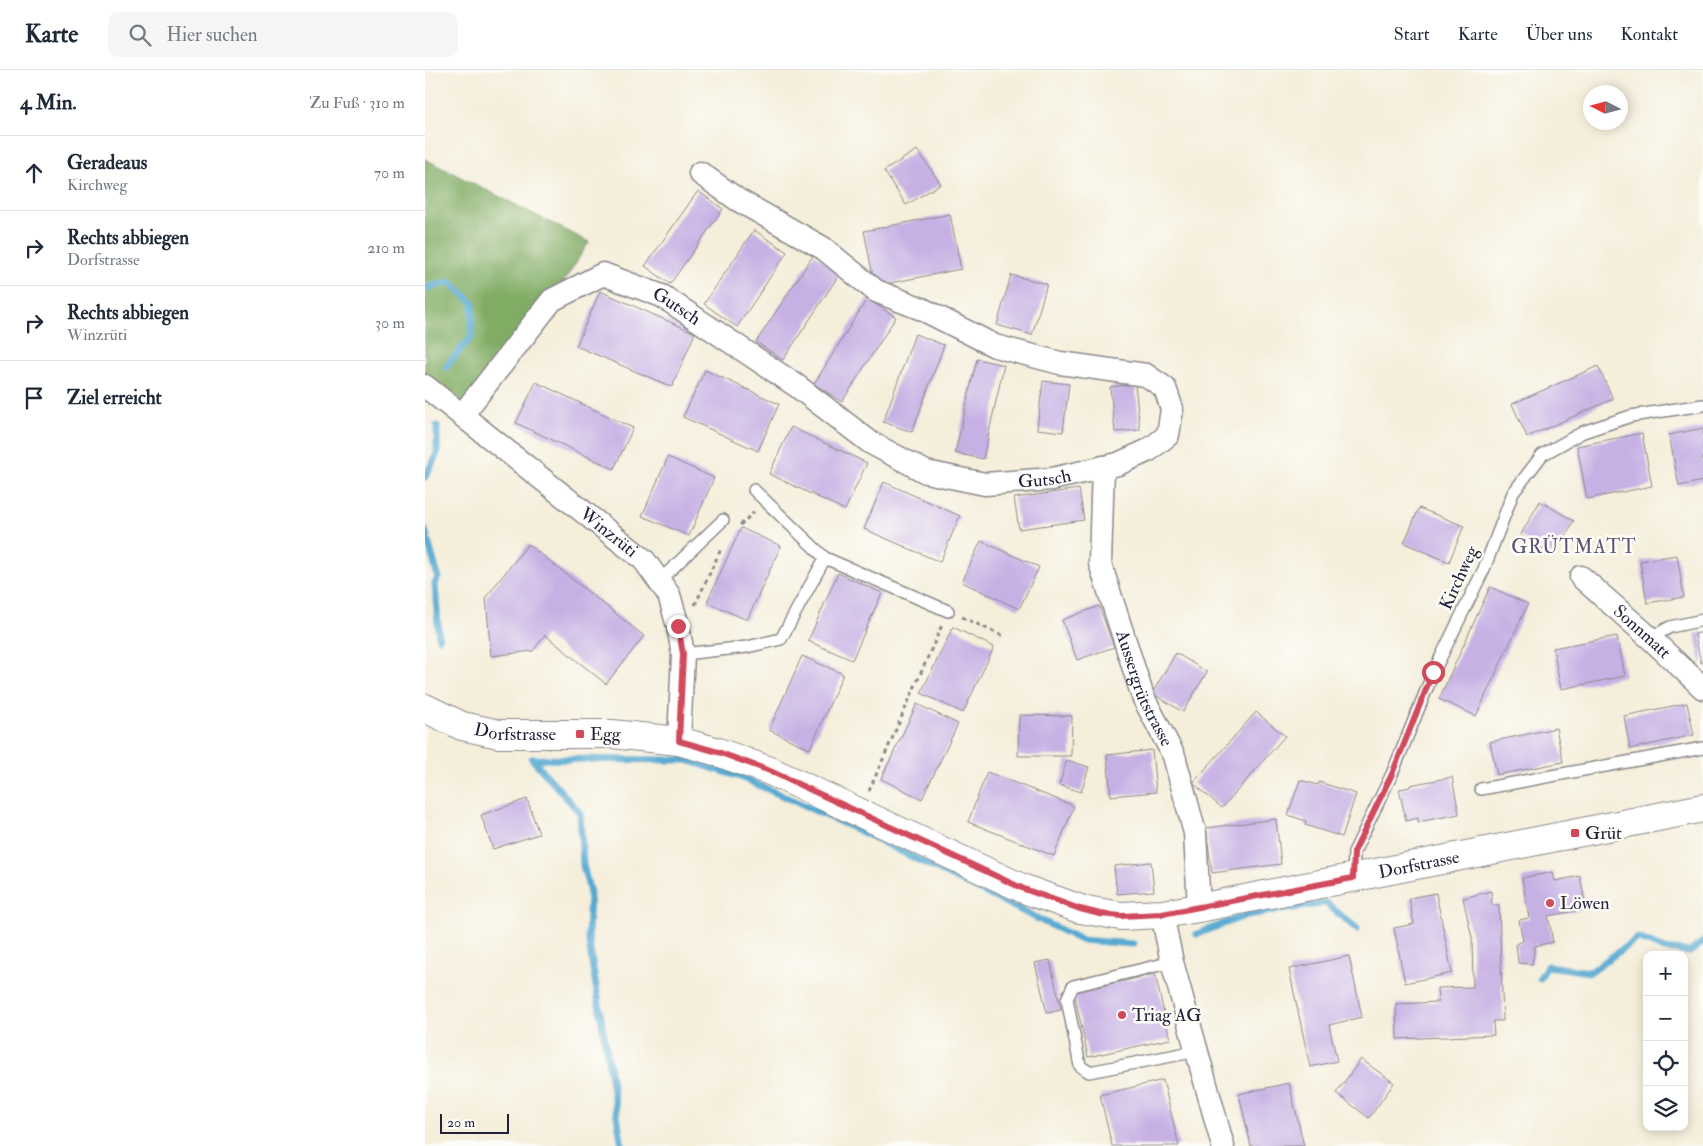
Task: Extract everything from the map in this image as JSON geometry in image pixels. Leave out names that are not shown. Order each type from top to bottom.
[{"type":"street","name":"Gutsch","points":[[462,415],[552,300],[603,274],[662,296],[797,386],[871,443],[926,472],[985,484],[1052,479],[1118,464],[1149,450],[1168,435],[1172,409],[1165,388],[1146,375],[1060,364],[995,346],[922,309],[876,291],[823,248],[738,200],[700,172]]},
{"type":"street","name":"Winzrüti","points":[[425,386],[644,560],[669,595],[682,646],[679,741]]},
{"type":"street","name":"Aussergrütstrasse","points":[[1103,467],[1100,563],[1143,697],[1174,756],[1195,833],[1199,908]]},
{"type":"street","name":"Sonnmatt","points":[[1581,576],[1703,688]]},
{"type":"street","name":"Dorfstrasse","points":[[425,708],[462,726],[499,734],[612,734],[679,741],[718,752],[770,771],[1024,889],[1080,909],[1121,916],[1162,914],[1199,908],[1703,808]]},
{"type":"street","points":[[1162,914],[1172,962],[1223,1146]]},
{"type":"lane","name":"Kirchweg","points":[[1353,878],[1354,852],[1392,774],[1433,672],[1484,569],[1513,493],[1542,456],[1583,432],[1631,416],[1703,405]]},
{"type":"lane","points":[[754,490],[825,558],[948,611]]},
{"type":"lane","points":[[659,581],[723,520]]},
{"type":"lane","points":[[682,646],[747,647],[781,638],[825,558]]},
{"type":"lane","points":[[1650,638],[1670,627],[1703,620]]},
{"type":"lane","points":[[1481,789],[1703,748]]},
{"type":"lane","points":[[1172,962],[1073,986],[1067,1000],[1080,1066],[1089,1072],[1197,1051]]},
{"type":"path","points":[[739,526],[765,502]]},
{"type":"path","points":[[682,646],[722,546]]},
{"type":"path","points":[[859,812],[948,611],[1003,636]]},
{"type":"green space","points":[[425,159],[589,242],[552,300],[462,415],[425,380]]},
{"type":"building","points":[[917,150],[941,184],[906,205],[884,171]]},
{"type":"building","points":[[698,191],[723,209],[670,284],[645,266]]},
{"type":"building","points":[[950,214],[961,269],[875,286],[864,231]]},
{"type":"building","points":[[754,230],[787,252],[737,327],[704,304]]},
{"type":"building","points":[[814,254],[841,272],[783,360],[756,342]]},
{"type":"building","points":[[1011,275],[1047,284],[1032,335],[997,325]]},
{"type":"building","points":[[600,291],[695,333],[672,387],[576,346]]},
{"type":"building","points":[[867,299],[896,317],[842,402],[814,384]]},
{"type":"building","points":[[915,334],[944,345],[912,432],[883,422]]},
{"type":"building","points":[[977,359],[1004,365],[983,459],[955,453]]},
{"type":"building","points":[[1598,366],[1613,399],[1527,437],[1512,404]]},
{"type":"building","points":[[705,370],[779,404],[758,451],[683,417]]},
{"type":"building","points":[[1043,381],[1069,384],[1063,432],[1037,429]]},
{"type":"building","points":[[536,382],[633,428],[614,469],[516,423]]},
{"type":"building","points":[[1135,384],[1140,430],[1115,432],[1110,387]]},
{"type":"building","points":[[791,427],[867,463],[845,510],[769,474]]},
{"type":"building","points":[[1703,428],[1703,481],[1679,486],[1669,435]]},
{"type":"building","points":[[1642,433],[1652,486],[1587,499],[1577,446]]},
{"type":"building","points":[[668,457],[714,478],[689,536],[642,516]]},
{"type":"building","points":[[884,482],[960,516],[940,562],[864,529]]},
{"type":"building","points":[[1079,489],[1084,520],[1019,529],[1014,498]]},
{"type":"building","points":[[1540,501],[1574,521],[1554,555],[1520,536]]},
{"type":"building","points":[[1419,508],[1464,526],[1449,562],[1404,543]]},
{"type":"building","points":[[741,528],[781,546],[747,620],[707,602]]},
{"type":"building","points":[[981,541],[1039,567],[1019,609],[962,582]]},
{"type":"building","points":[[528,544],[644,636],[606,684],[545,635],[533,651],[491,656],[486,597]]},
{"type":"building","points":[[1677,555],[1684,597],[1647,603],[1640,561]]},
{"type":"building","points":[[838,573],[882,593],[852,660],[808,641]]},
{"type":"building","points":[[1490,587],[1528,604],[1476,716],[1439,699]]},
{"type":"building","points":[[1099,606],[1114,647],[1077,660],[1062,620]]},
{"type":"building","points":[[953,627],[994,647],[963,713],[921,693]]},
{"type":"building","points":[[1703,632],[1703,663],[1701,663],[1695,634]]},
{"type":"building","points":[[1617,636],[1625,676],[1561,689],[1553,648]]},
{"type":"building","points":[[1176,653],[1207,672],[1183,712],[1152,693]]},
{"type":"building","points":[[802,656],[843,674],[810,749],[769,730]]},
{"type":"building","points":[[1687,703],[1694,735],[1630,749],[1624,716]]},
{"type":"building","points":[[917,704],[958,724],[922,799],[881,779]]},
{"type":"building","points":[[1256,712],[1285,736],[1222,808],[1193,783]]},
{"type":"building","points":[[1019,715],[1072,716],[1071,756],[1018,756]]},
{"type":"building","points":[[1556,728],[1563,762],[1497,775],[1490,742]]},
{"type":"building","points":[[1152,750],[1156,792],[1111,796],[1107,755]]},
{"type":"building","points":[[1067,760],[1089,767],[1081,792],[1059,785]]},
{"type":"building","points":[[987,772],[1074,806],[1054,856],[968,822]]},
{"type":"building","points":[[1452,777],[1459,814],[1418,822],[1418,818],[1406,821],[1399,789]]},
{"type":"building","points":[[1300,780],[1318,785],[1319,782],[1356,794],[1342,837],[1305,825],[1306,821],[1288,815]]},
{"type":"building","points":[[527,799],[539,834],[493,849],[481,815]]},
{"type":"building","points":[[1276,819],[1281,864],[1212,873],[1206,828]]},
{"type":"building","points":[[1151,862],[1154,891],[1117,894],[1114,866]]},
{"type":"building","points":[[1553,872],[1555,881],[1580,876],[1586,909],[1548,916],[1553,942],[1535,946],[1532,964],[1518,963],[1516,944],[1523,941],[1519,920],[1529,918],[1522,878]]},
{"type":"building","points":[[1491,891],[1492,905],[1499,905],[1503,1021],[1493,1021],[1494,1035],[1397,1039],[1396,1004],[1438,1002],[1437,988],[1473,987],[1472,938],[1463,898]]},
{"type":"building","points":[[1436,893],[1452,973],[1405,983],[1394,928],[1414,924],[1409,898]]},
{"type":"building","points":[[1349,956],[1362,1017],[1329,1025],[1337,1061],[1310,1067],[1289,969]]},
{"type":"building","points":[[1050,960],[1061,1010],[1047,1013],[1035,963]]},
{"type":"building","name":"Triag AG","points":[[1155,974],[1170,1039],[1088,1057],[1074,992]]},
{"type":"building","points":[[1361,1059],[1394,1083],[1369,1118],[1336,1093]]},
{"type":"building","points":[[1163,1080],[1179,1146],[1112,1146],[1100,1095]]},
{"type":"building","points":[[1289,1083],[1304,1146],[1251,1146],[1239,1094]]},
{"type":"waterway","points":[[425,288],[450,282],[473,303],[471,337],[446,367]]},
{"type":"waterway","points":[[425,477],[437,454],[437,426]]},
{"type":"waterway","points":[[425,530],[438,577],[435,584],[439,638]]},
{"type":"waterway","points":[[532,759],[687,760],[743,778],[856,829],[1081,940],[1133,944]]},
{"type":"waterway","points":[[532,759],[580,813],[583,865],[590,893],[588,937],[622,1146]]},
{"type":"waterway","points":[[1197,934],[1247,915],[1326,903],[1357,929]]},
{"type":"waterway","points":[[1540,978],[1547,966],[1590,972],[1638,938],[1664,949],[1690,952],[1703,942]]},
{"type":"place","name":"Egg","points":[[580,734]]},
{"type":"place","name":"Grüt","points":[[1575,833]]},
{"type":"place","name":"Löwen","points":[[1550,903]]},
{"type":"place","name":"Triag AG","points":[[1122,1015]]},
{"type":"district","name":"GRÜTMATT","points":[[1574,547]]},
{"type":"route","points":[[678,626],[683,654],[679,741],[718,752],[770,771],[1024,889],[1080,909],[1100,914],[1121,916],[1162,914],[1199,908],[1353,878],[1354,852],[1392,774],[1433,672]]}]
